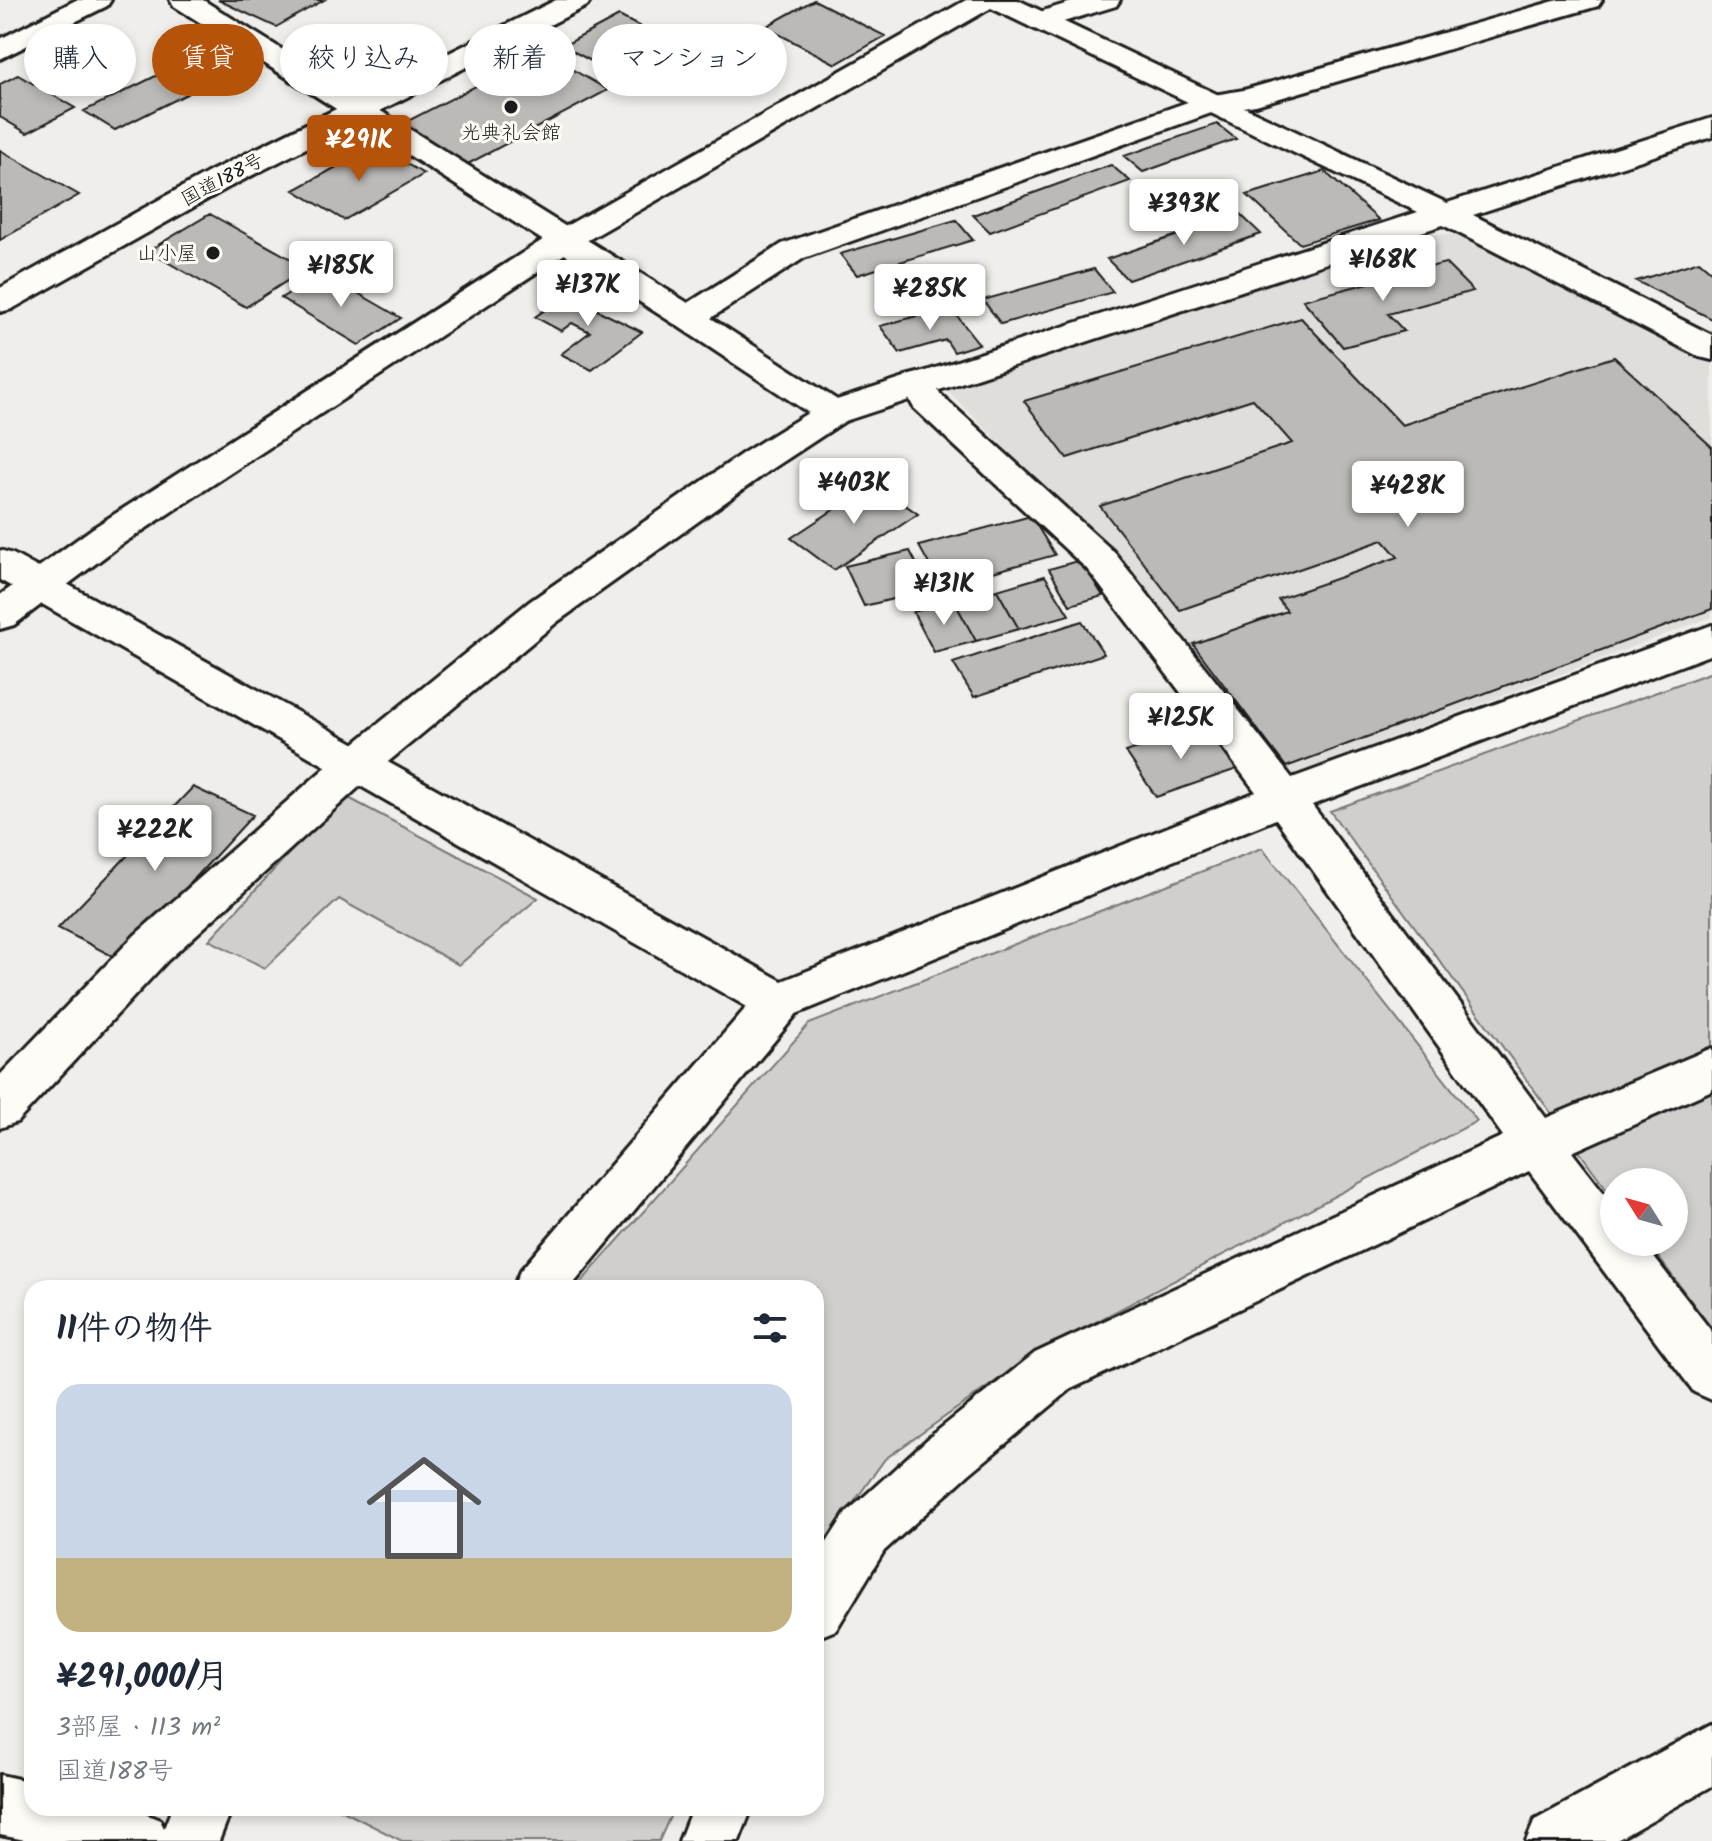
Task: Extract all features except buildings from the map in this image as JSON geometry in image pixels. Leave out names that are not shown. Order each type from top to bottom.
[{"type":"main road","points":[[0,50],[97,0]]},
{"type":"main road","points":[[184,0],[833,413]]},
{"type":"main road","name":"国道188号","points":[[0,302],[533,0]]},
{"type":"main road","name":"国道188号","points":[[0,271],[197,165],[347,103],[577,0]]},
{"type":"main road","points":[[0,615],[106,537],[563,241],[986,0]]},
{"type":"main road","points":[[996,0],[1442,214],[1712,349]]},
{"type":"main road","points":[[1040,21],[1106,0]]},
{"type":"main road","points":[[688,318],[793,251],[1212,103],[1246,99],[1588,0]]},
{"type":"main road","points":[[0,1107],[151,948],[356,765],[543,612],[756,462],[833,413],[1712,127]]},
{"type":"main road","points":[[918,384],[926,400],[1101,561],[1284,798],[1537,1144],[1712,1374]]},
{"type":"main road","points":[[0,563],[779,1002]]},
{"type":"main road","points":[[545,1280],[779,1002],[1284,798],[1712,639]]},
{"type":"main road","points":[[824,1597],[865,1532],[950,1455],[1053,1371],[1537,1144],[1712,1068]]},
{"type":"main road","points":[[1556,1841],[1712,1753]]},
{"type":"main road","points":[[0,1805],[24,1810]]},
{"type":"main road","points":[[54,1816],[139,1841]]},
{"type":"main road","points":[[189,1841],[199,1816]]},
{"type":"main road","points":[[709,1841],[719,1816]]},
{"type":"shaded area","points":[[1425,233],[1462,235],[1712,364],[1712,617],[1287,777],[1126,570],[946,389]]},
{"type":"shaded area","points":[[1712,672],[1712,1329],[1657,1256],[1688,1256],[1688,1168],[1600,1168],[1600,1180],[1330,811]]},
{"type":"shaded area","points":[[343,795],[538,898],[459,965],[339,899],[265,968],[209,940]]},
{"type":"shaded area","points":[[1262,848],[1477,1121],[1033,1355],[885,1459],[824,1544],[824,1280],[583,1280],[809,1024]]},
{"type":"shaded area","points":[[353,1816],[670,1816],[659,1841],[402,1841]]},
{"type":"place","name":"光典礼会館","points":[[511,107]]},
{"type":"place","name":"山小屋","points":[[213,253]]}]
